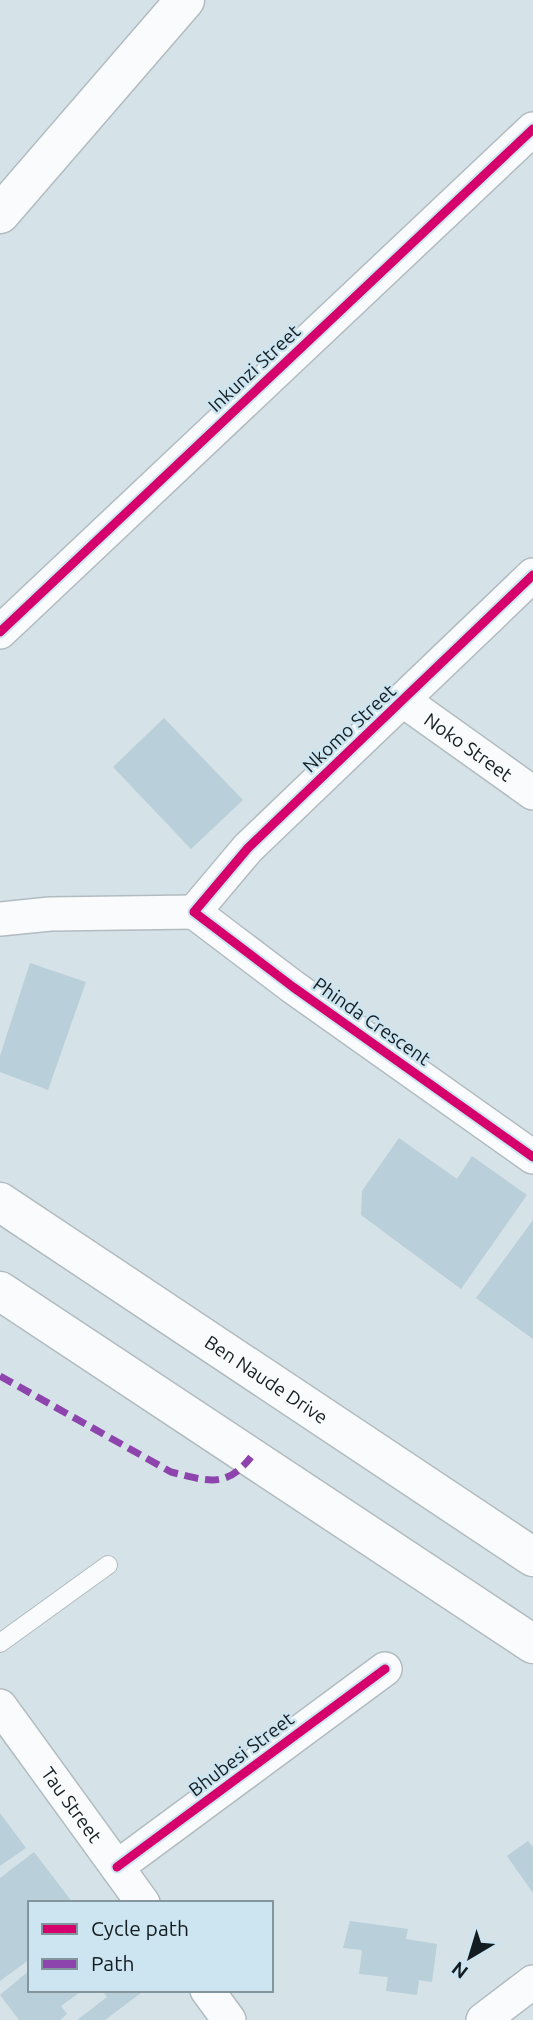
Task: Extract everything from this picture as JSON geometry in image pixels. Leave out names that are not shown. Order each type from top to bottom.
[{"type":"main road","points":[[0,214],[136,53],[185,0]]},
{"type":"main road","name":"Ben Naude Drive","points":[[0,1202],[533,1557]]},
{"type":"main road","points":[[0,1291],[533,1644]]},
{"type":"street","name":"Inkunzi Street","points":[[0,632],[533,128]]},
{"type":"street","name":"Nkomo Street","points":[[194,912],[248,848],[533,575]]},
{"type":"street","name":"Noko Street","points":[[404,701],[533,793]]},
{"type":"street","points":[[0,919],[63,913],[194,912]]},
{"type":"street","name":"Phinda Crescent","points":[[194,912],[271,971],[533,1157]]},
{"type":"street","name":"Bhubesi Street","points":[[117,1867],[385,1669]]},
{"type":"street","name":"Tau Street","points":[[0,1706],[142,1901]]},
{"type":"street","points":[[483,2020],[533,1982]]},
{"type":"street","points":[[208,1992],[229,2020]]},
{"type":"lane","points":[[0,1643],[108,1565]]},
{"type":"building","points":[[164,718],[243,800],[191,849],[113,767]]},
{"type":"building","points":[[30,963],[86,982],[48,1090],[0,1072],[0,1056]]},
{"type":"building","points":[[399,1138],[457,1179],[472,1156],[527,1195],[461,1289],[361,1215],[362,1191]]},
{"type":"building","points":[[533,1220],[533,1339],[476,1298]]},
{"type":"building","points":[[0,1813],[26,1848],[0,1866]]},
{"type":"building","points":[[528,1841],[533,1847],[533,1893],[507,1856]]},
{"type":"building","points":[[34,1852],[71,1901],[28,1901],[28,1960],[0,1981],[0,1878]]},
{"type":"building","points":[[350,1921],[408,1929],[406,1939],[437,1944],[432,1982],[419,1980],[417,1995],[386,1991],[388,1977],[359,1974],[362,1950],[343,1948]]},
{"type":"building","points":[[28,1972],[28,1992],[80,1992],[61,2006],[67,2014],[60,2020],[19,2020],[0,1995]]},
{"type":"building","points":[[103,1992],[142,1992],[105,2020],[77,2020],[107,1997]]},
{"type":"marked path","points":[[0,1376],[171,1472],[215,1480],[233,1474],[251,1457]]},
{"type":"cycle path","points":[[0,632],[533,129]]},
{"type":"cycle path","points":[[533,575],[248,848],[194,912],[293,987],[533,1157]]},
{"type":"cycle path","points":[[117,1867],[385,1669]]}]
